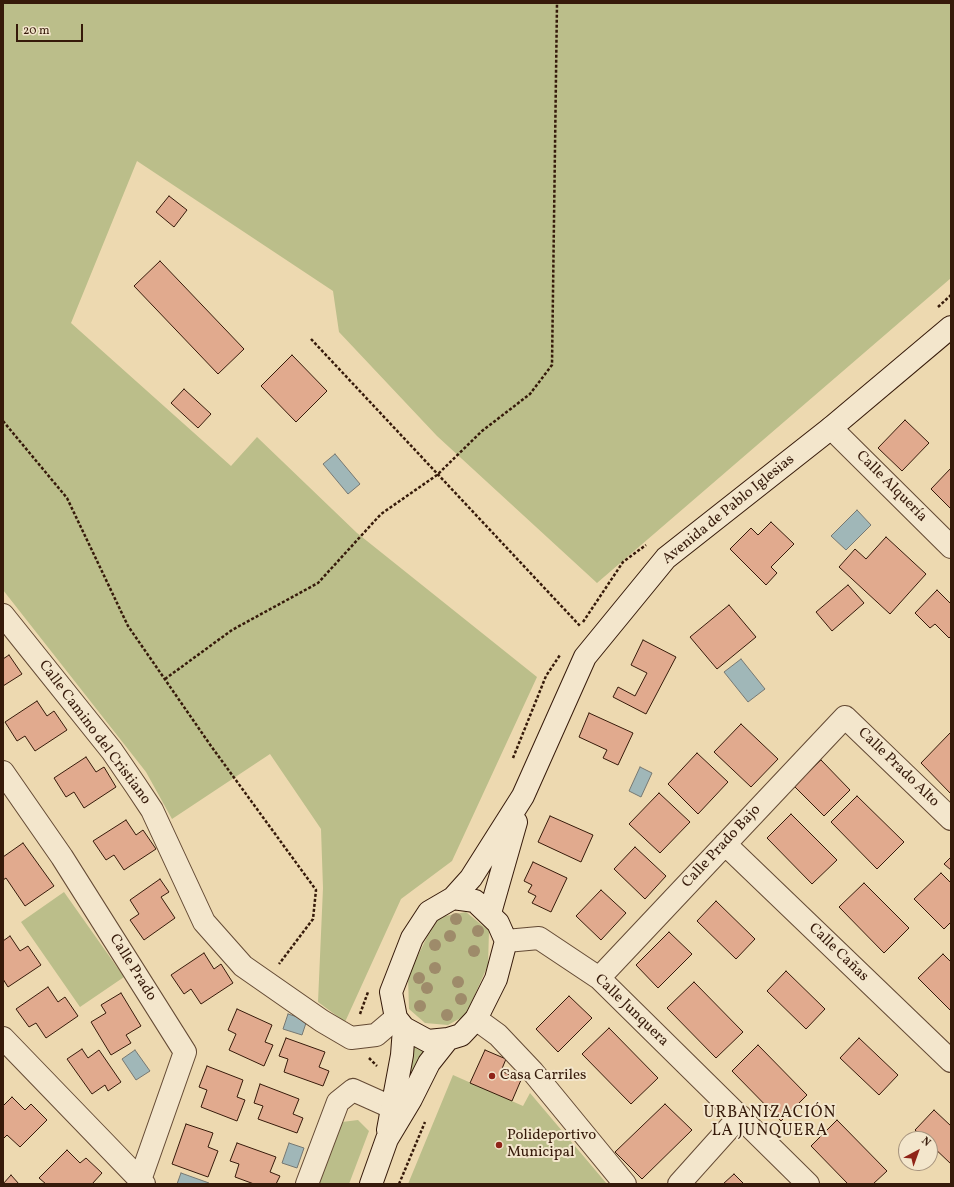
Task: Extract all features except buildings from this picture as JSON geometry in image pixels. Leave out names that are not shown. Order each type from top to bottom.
[{"type":"street","name":"Avenida de Pablo Iglesias","points":[[490,913],[523,796],[585,657],[666,558],[831,428],[951,327]]},
{"type":"street","name":"Calle Alquería","points":[[831,428],[951,547]]},
{"type":"street","name":"Calle Camino del Cristiano","points":[[3,615],[112,751],[152,810],[204,922],[243,966],[322,1021],[351,1038],[376,1035],[400,1023]]},
{"type":"street","name":"Calle Prado Alto","points":[[844,717],[951,819]]},
{"type":"street","name":"Calle Prado Bajo","points":[[599,978],[844,717]]},
{"type":"street","name":"Calle Prado","points":[[3,772],[62,857],[185,1052],[142,1182],[3,1038]]},
{"type":"street","name":"Avenida de Pablo Iglesias","points":[[452,898],[471,878],[523,796]]},
{"type":"street","name":"Calle Cañas","points":[[725,844],[951,1061]]},
{"type":"street","points":[[387,1139],[391,1107],[402,1055],[400,1023],[392,992],[412,938],[429,912],[452,898],[475,901],[490,913],[498,923],[506,941],[496,979],[476,1019],[461,1035],[448,1039],[428,1041],[400,1023]]},
{"type":"street","name":"Calle Junquera","points":[[506,941],[540,938],[599,978],[808,1184]]},
{"type":"street","points":[[476,1019],[498,1035],[533,1072],[624,1184]]},
{"type":"street","points":[[371,1184],[387,1139],[411,1099],[429,1063],[448,1039]]},
{"type":"street","points":[[307,1184],[338,1102],[352,1090],[391,1107]]},
{"type":"street","points":[[679,1184],[740,1116]]},
{"type":"path","points":[[165,679],[232,630],[318,583],[381,514],[437,475],[482,431],[530,394],[552,365],[557,3]]},
{"type":"path","points":[[311,339],[437,475],[580,626],[597,642]]},
{"type":"path","points":[[3,421],[67,498],[128,626],[211,746],[316,890],[313,919],[265,982]]},
{"type":"green space","points":[[3,3],[951,3],[951,278],[597,583],[437,436],[339,332],[333,291],[137,161],[71,323],[231,466],[257,437],[357,533],[537,677],[452,861],[401,899],[345,1022],[318,1002],[323,888],[321,829],[270,754],[172,819],[146,772],[3,590]]},
{"type":"green space","points":[[64,892],[124,977],[80,1007],[21,922]]},
{"type":"green space","points":[[466,912],[489,931],[488,965],[466,1015],[448,1025],[425,1023],[409,1009],[408,976],[427,937],[440,917]]},
{"type":"green space","points":[[408,1045],[428,1051],[406,1090]]},
{"type":"green space","name":"Polideportivo Municipal","points":[[453,1075],[523,1106],[530,1093],[607,1184],[408,1184]]},
{"type":"green space","points":[[358,1120],[369,1131],[349,1184],[319,1184],[342,1122]]},
{"type":"water","points":[[335,454],[360,484],[348,494],[323,464]]},
{"type":"water","points":[[857,510],[871,525],[846,550],[831,536]]},
{"type":"water","points":[[741,659],[765,689],[748,702],[724,672]]},
{"type":"water","points":[[640,767],[652,773],[641,797],[629,791]]},
{"type":"water","points":[[288,1014],[307,1020],[302,1035],[283,1029]]},
{"type":"water","points":[[135,1050],[150,1071],[136,1080],[122,1059]]},
{"type":"water","points":[[289,1143],[304,1148],[297,1168],[282,1163]]},
{"type":"water","points":[[181,1173],[209,1183],[209,1184],[177,1184]]},
{"type":"place","name":"Casa Carriles","points":[[492,1076]]},
{"type":"place","name":"Polideportivo Municipal","points":[[499,1145]]},
{"type":"district","name":"URBANIZACIÓN LA JUNQUERA","points":[[770,1123]]}]
